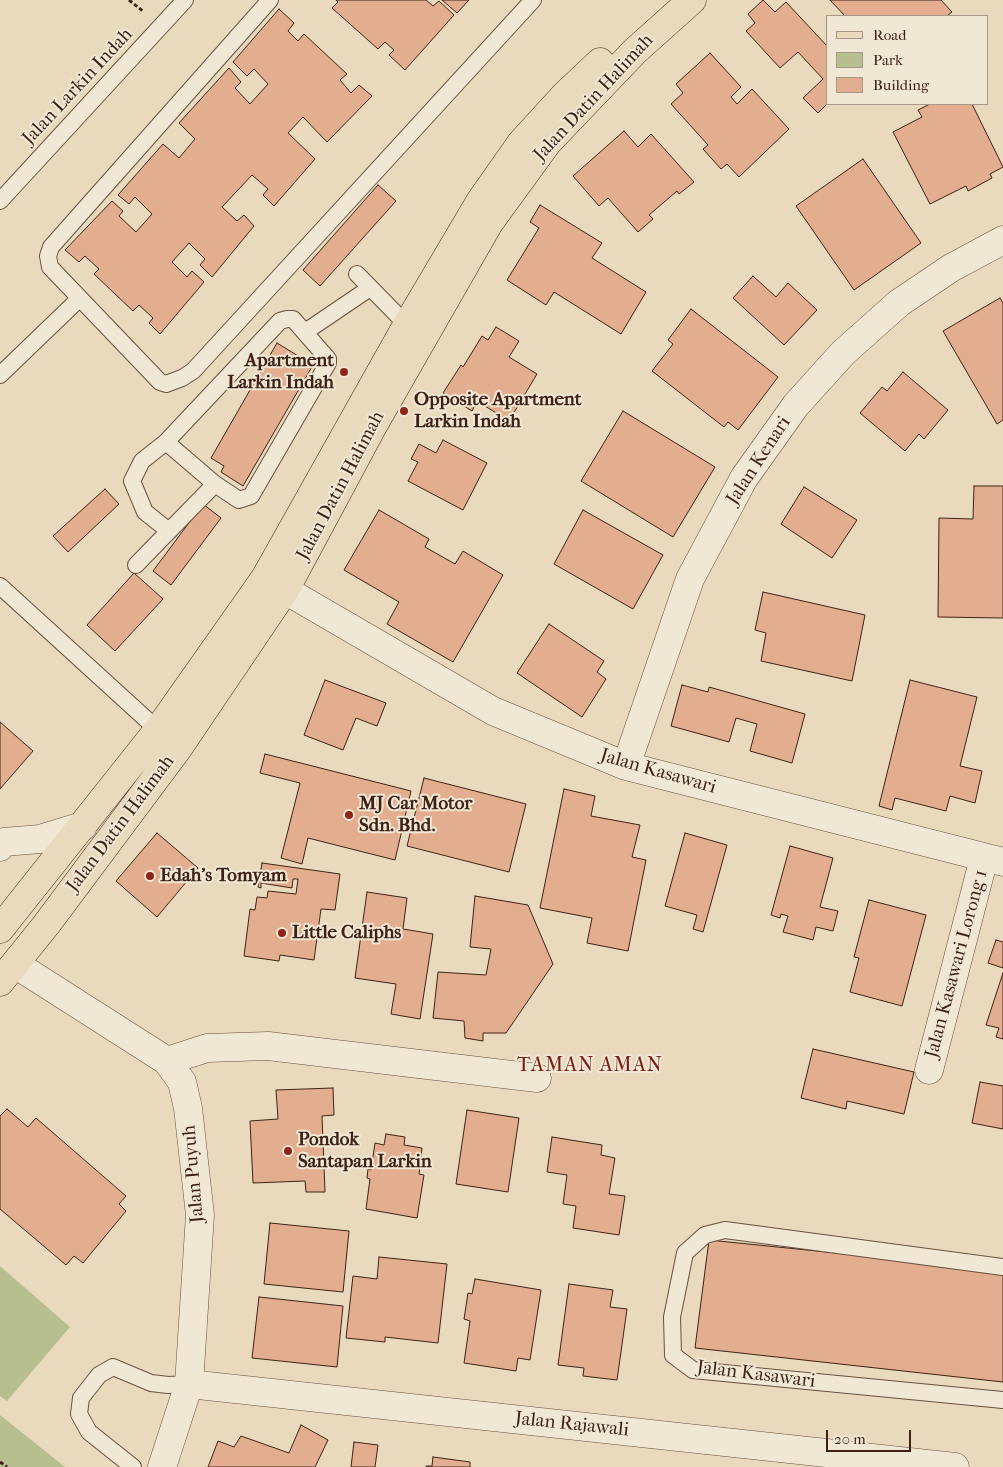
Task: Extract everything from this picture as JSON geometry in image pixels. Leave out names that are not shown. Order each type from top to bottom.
[{"type":"main road","name":"Jalan Datin Halimah","points":[[0,929],[158,730],[265,578],[481,200],[521,143],[565,95],[665,0]]},
{"type":"main road","name":"Jalan Datin Halimah","points":[[8,973],[179,747],[285,590],[374,424],[489,223],[548,142],[635,51],[692,0]]},
{"type":"street","name":"Jalan Kenari","points":[[626,766],[690,579],[744,478],[796,405],[843,353],[899,303],[951,268],[1003,240]]},
{"type":"street","name":"Jalan Kasawari","points":[[285,590],[493,711],[626,766],[994,860]]},
{"type":"street","points":[[1,843],[40,839],[83,826]]},
{"type":"street","name":"Jalan Kasawari Lorong 1","points":[[928,1070],[994,860]]},
{"type":"street","name":"Jalan Puyuh","points":[[8,973],[167,1061],[182,1082],[188,1108],[200,1215],[189,1384],[162,1467]]},
{"type":"street","points":[[167,1061],[208,1048],[268,1046],[537,1078]]},
{"type":"street","name":"Jalan Rajawali","points":[[189,1384],[955,1467]]},
{"type":"lane","name":"Jalan Larkin Indah","points":[[0,201],[185,0]]},
{"type":"lane","points":[[270,0],[51,247],[48,256],[50,267],[79,299],[160,382],[166,384],[182,378],[193,371],[323,239],[533,0]]},
{"type":"lane","points":[[357,274],[408,326]]},
{"type":"lane","points":[[305,332],[370,288]]},
{"type":"lane","points":[[0,375],[79,299]]},
{"type":"lane","points":[[166,442],[238,500],[246,499],[251,496],[256,488],[328,363],[328,359],[293,319],[280,321],[166,442],[142,461],[132,481],[145,512],[169,531]]},
{"type":"lane","points":[[136,564],[216,484]]},
{"type":"lane","points":[[0,586],[158,730]]},
{"type":"lane","name":"Jalan Kasawari","points":[[1003,1267],[725,1230],[704,1235],[685,1253],[672,1317],[673,1355],[693,1370],[1003,1400]]},
{"type":"lane","points":[[133,1467],[89,1432],[79,1414],[81,1398],[99,1375],[113,1367],[151,1383],[168,1385],[189,1384]]},
{"type":"path","points":[[0,1462],[7,1467]]},
{"type":"green space","points":[[0,1266],[70,1327],[7,1401],[0,1396]]},
{"type":"green space","points":[[0,1415],[65,1467],[0,1467]]},
{"type":"building","points":[[336,0],[426,0],[433,6],[439,1],[454,15],[405,70],[389,55],[394,50],[385,42],[378,49],[332,8],[338,2]]},
{"type":"building","points":[[442,0],[469,0],[457,13]]},
{"type":"building","points":[[763,0],[775,12],[786,2],[826,45],[826,105],[818,113],[803,98],[823,79],[798,52],[780,68],[746,31],[755,23],[748,14]]},
{"type":"building","points":[[830,0],[941,0],[952,12],[948,15],[844,15]]},
{"type":"building","points":[[279,9],[294,23],[288,31],[298,41],[304,34],[347,74],[340,80],[351,93],[359,85],[372,96],[327,142],[303,117],[288,133],[315,159],[274,206],[263,195],[268,189],[252,175],[222,207],[237,221],[244,215],[254,226],[212,277],[200,265],[205,259],[189,243],[172,262],[187,277],[192,271],[204,282],[160,334],[149,323],[153,318],[139,305],[133,311],[94,274],[99,269],[85,256],[79,262],[65,250],[112,201],[123,211],[119,216],[136,232],[152,214],[135,197],[129,204],[118,195],[163,144],[179,158],[195,139],[179,123],[229,68],[241,82],[235,88],[250,104],[268,84],[254,69],[247,76],[233,62]]},
{"type":"building","points":[[710,53],[741,87],[731,97],[737,104],[752,89],[789,129],[739,177],[727,164],[721,169],[703,149],[708,145],[671,104],[683,93],[676,84]]},
{"type":"building","points":[[928,105],[972,105],[1003,167],[990,174],[992,178],[968,191],[966,186],[930,204],[893,132],[922,117],[918,110]]},
{"type":"building","points":[[624,131],[638,147],[651,134],[694,182],[679,194],[677,191],[649,215],[653,219],[638,232],[608,198],[599,206],[573,176]]},
{"type":"building","points":[[863,159],[921,243],[854,290],[796,206]]},
{"type":"building","points":[[378,185],[396,201],[320,286],[303,270]]},
{"type":"building","points":[[540,205],[602,243],[592,258],[646,292],[621,334],[554,292],[546,305],[507,280],[539,228],[530,222]]},
{"type":"building","points":[[753,276],[776,297],[788,283],[817,310],[784,345],[733,298]]},
{"type":"building","points":[[1000,298],[1003,303],[1003,420],[997,424],[943,331]]},
{"type":"building","points":[[691,309],[778,377],[738,430],[728,422],[724,427],[652,371],[673,344],[668,340]]},
{"type":"building","points":[[496,327],[519,341],[509,357],[537,374],[509,421],[477,401],[472,411],[443,393],[461,365],[463,367],[482,336],[488,340]]},
{"type":"building","points":[[277,343],[313,365],[243,486],[221,472],[224,466],[211,458]]},
{"type":"building","points":[[903,372],[948,410],[924,439],[919,434],[905,451],[860,413],[882,387],[887,391]]},
{"type":"building","points":[[623,411],[715,467],[673,537],[581,481]]},
{"type":"building","points":[[443,440],[487,463],[463,510],[408,481],[418,462],[411,459],[419,444],[436,453]]},
{"type":"building","points":[[974,486],[1003,486],[1003,618],[938,617],[939,518],[973,519]]},
{"type":"building","points":[[804,487],[857,520],[832,558],[781,524]]},
{"type":"building","points":[[105,489],[119,504],[68,552],[53,536]]},
{"type":"building","points":[[203,504],[221,518],[171,585],[153,571]]},
{"type":"building","points":[[379,510],[429,539],[425,547],[455,564],[463,551],[503,575],[453,662],[387,624],[399,602],[344,570]]},
{"type":"building","points":[[583,510],[663,555],[633,609],[554,564]]},
{"type":"building","points":[[134,573],[163,599],[115,651],[87,625]]},
{"type":"building","points":[[763,592],[865,615],[852,681],[761,661],[766,633],[755,630]]},
{"type":"building","points":[[549,624],[604,661],[597,672],[606,679],[582,717],[517,673]]},
{"type":"building","points":[[325,680],[386,703],[377,726],[356,718],[343,750],[304,735]]},
{"type":"building","points":[[910,680],[977,697],[960,766],[982,771],[975,803],[950,796],[946,811],[895,798],[892,810],[879,806]]},
{"type":"building","points":[[682,685],[708,692],[709,687],[805,714],[792,763],[750,751],[757,724],[736,718],[729,742],[671,726]]},
{"type":"building","points":[[0,722],[33,751],[0,789]]},
{"type":"building","name":"MJ Car Motor Sdn. Bhd.","points":[[265,754],[411,791],[395,860],[308,838],[302,864],[281,858],[300,783],[260,773]]},
{"type":"building","points":[[424,778],[526,804],[509,872],[407,846]]},
{"type":"building","points":[[564,789],[595,796],[591,816],[640,825],[632,857],[646,860],[628,951],[587,943],[592,918],[540,908]]},
{"type":"building","points":[[157,833],[198,868],[157,917],[116,881]]},
{"type":"building","points":[[685,833],[727,845],[703,932],[693,929],[697,915],[665,906]]},
{"type":"building","points":[[790,846],[833,858],[820,907],[838,911],[833,931],[816,927],[813,940],[783,932],[788,916],[781,914],[780,918],[771,915]]},
{"type":"building","name":"Little Caliphs","points":[[262,863],[340,874],[335,910],[321,909],[314,960],[280,955],[279,961],[244,956],[250,909],[255,910],[257,897],[267,898],[268,891],[296,894],[298,879],[293,879],[292,888],[261,883],[261,888],[258,887]]},
{"type":"building","points":[[367,892],[407,898],[403,929],[433,934],[420,1019],[391,1014],[396,984],[355,978]]},
{"type":"building","points":[[475,896],[528,905],[553,964],[506,1033],[483,1033],[483,1041],[465,1038],[464,1021],[433,1018],[438,972],[486,975],[491,949],[470,947]]},
{"type":"building","points":[[869,900],[926,915],[902,1006],[850,992],[859,958],[854,957]]},
{"type":"building","points":[[996,940],[1003,942],[1003,968],[988,963]]},
{"type":"building","points":[[1003,973],[1003,1039],[996,1037],[999,1028],[986,1025]]},
{"type":"building","points":[[813,1049],[914,1072],[904,1114],[847,1101],[846,1109],[801,1098]]},
{"type":"building","points":[[980,1082],[1003,1086],[1003,1129],[972,1123]]},
{"type":"building","name":"Pondok Santapan Larkin","points":[[333,1088],[334,1115],[322,1116],[325,1192],[306,1192],[305,1181],[253,1183],[250,1121],[278,1119],[276,1090]]},
{"type":"building","points":[[7,1109],[28,1127],[36,1118],[126,1196],[119,1204],[126,1211],[83,1263],[74,1256],[66,1265],[0,1209],[0,1116]]},
{"type":"building","points":[[467,1110],[519,1118],[508,1192],[456,1184]]},
{"type":"building","points":[[386,1134],[405,1137],[404,1145],[422,1148],[419,1174],[424,1175],[417,1218],[366,1209],[370,1179],[367,1178],[368,1169],[371,1170],[375,1143],[384,1145]]},
{"type":"building","points":[[552,1137],[602,1145],[601,1155],[615,1158],[609,1194],[625,1196],[619,1235],[573,1228],[576,1206],[563,1204],[567,1175],[547,1172]]},
{"type":"building","points":[[270,1223],[349,1231],[343,1292],[264,1284]]},
{"type":"building","points":[[709,1240],[1003,1270],[1003,1382],[695,1348]]},
{"type":"building","points":[[379,1257],[447,1264],[438,1343],[385,1337],[385,1342],[346,1338],[353,1276],[377,1279]]},
{"type":"building","points":[[475,1279],[541,1290],[530,1360],[518,1358],[516,1371],[464,1363],[470,1321],[464,1319],[468,1293],[472,1294]]},
{"type":"building","points":[[569,1284],[613,1290],[610,1307],[627,1309],[617,1380],[583,1376],[584,1368],[558,1365]]},
{"type":"building","points":[[259,1297],[343,1306],[337,1367],[252,1358]]},
{"type":"building","points":[[301,1425],[328,1440],[315,1467],[208,1467],[218,1441],[234,1447],[241,1436],[289,1453]]},
{"type":"building","points":[[354,1442],[378,1445],[375,1467],[351,1467]]},
{"type":"building","points":[[433,1457],[470,1462],[470,1467],[426,1467],[432,1466]]},
{"type":"place","name":"Apartment Larkin Indah","points":[[344,372]]},
{"type":"place","name":"Opposite Apartment Larkin Indah","points":[[404,411]]},
{"type":"place","name":"MJ Car Motor Sdn. Bhd.","points":[[349,815]]},
{"type":"place","name":"Edah’s Tomyam","points":[[150,876]]},
{"type":"place","name":"Little Caliphs","points":[[282,933]]},
{"type":"place","name":"Pondok Santapan Larkin","points":[[288,1151]]},
{"type":"district","name":"TAMAN AMAN","points":[[590,1066]]}]
